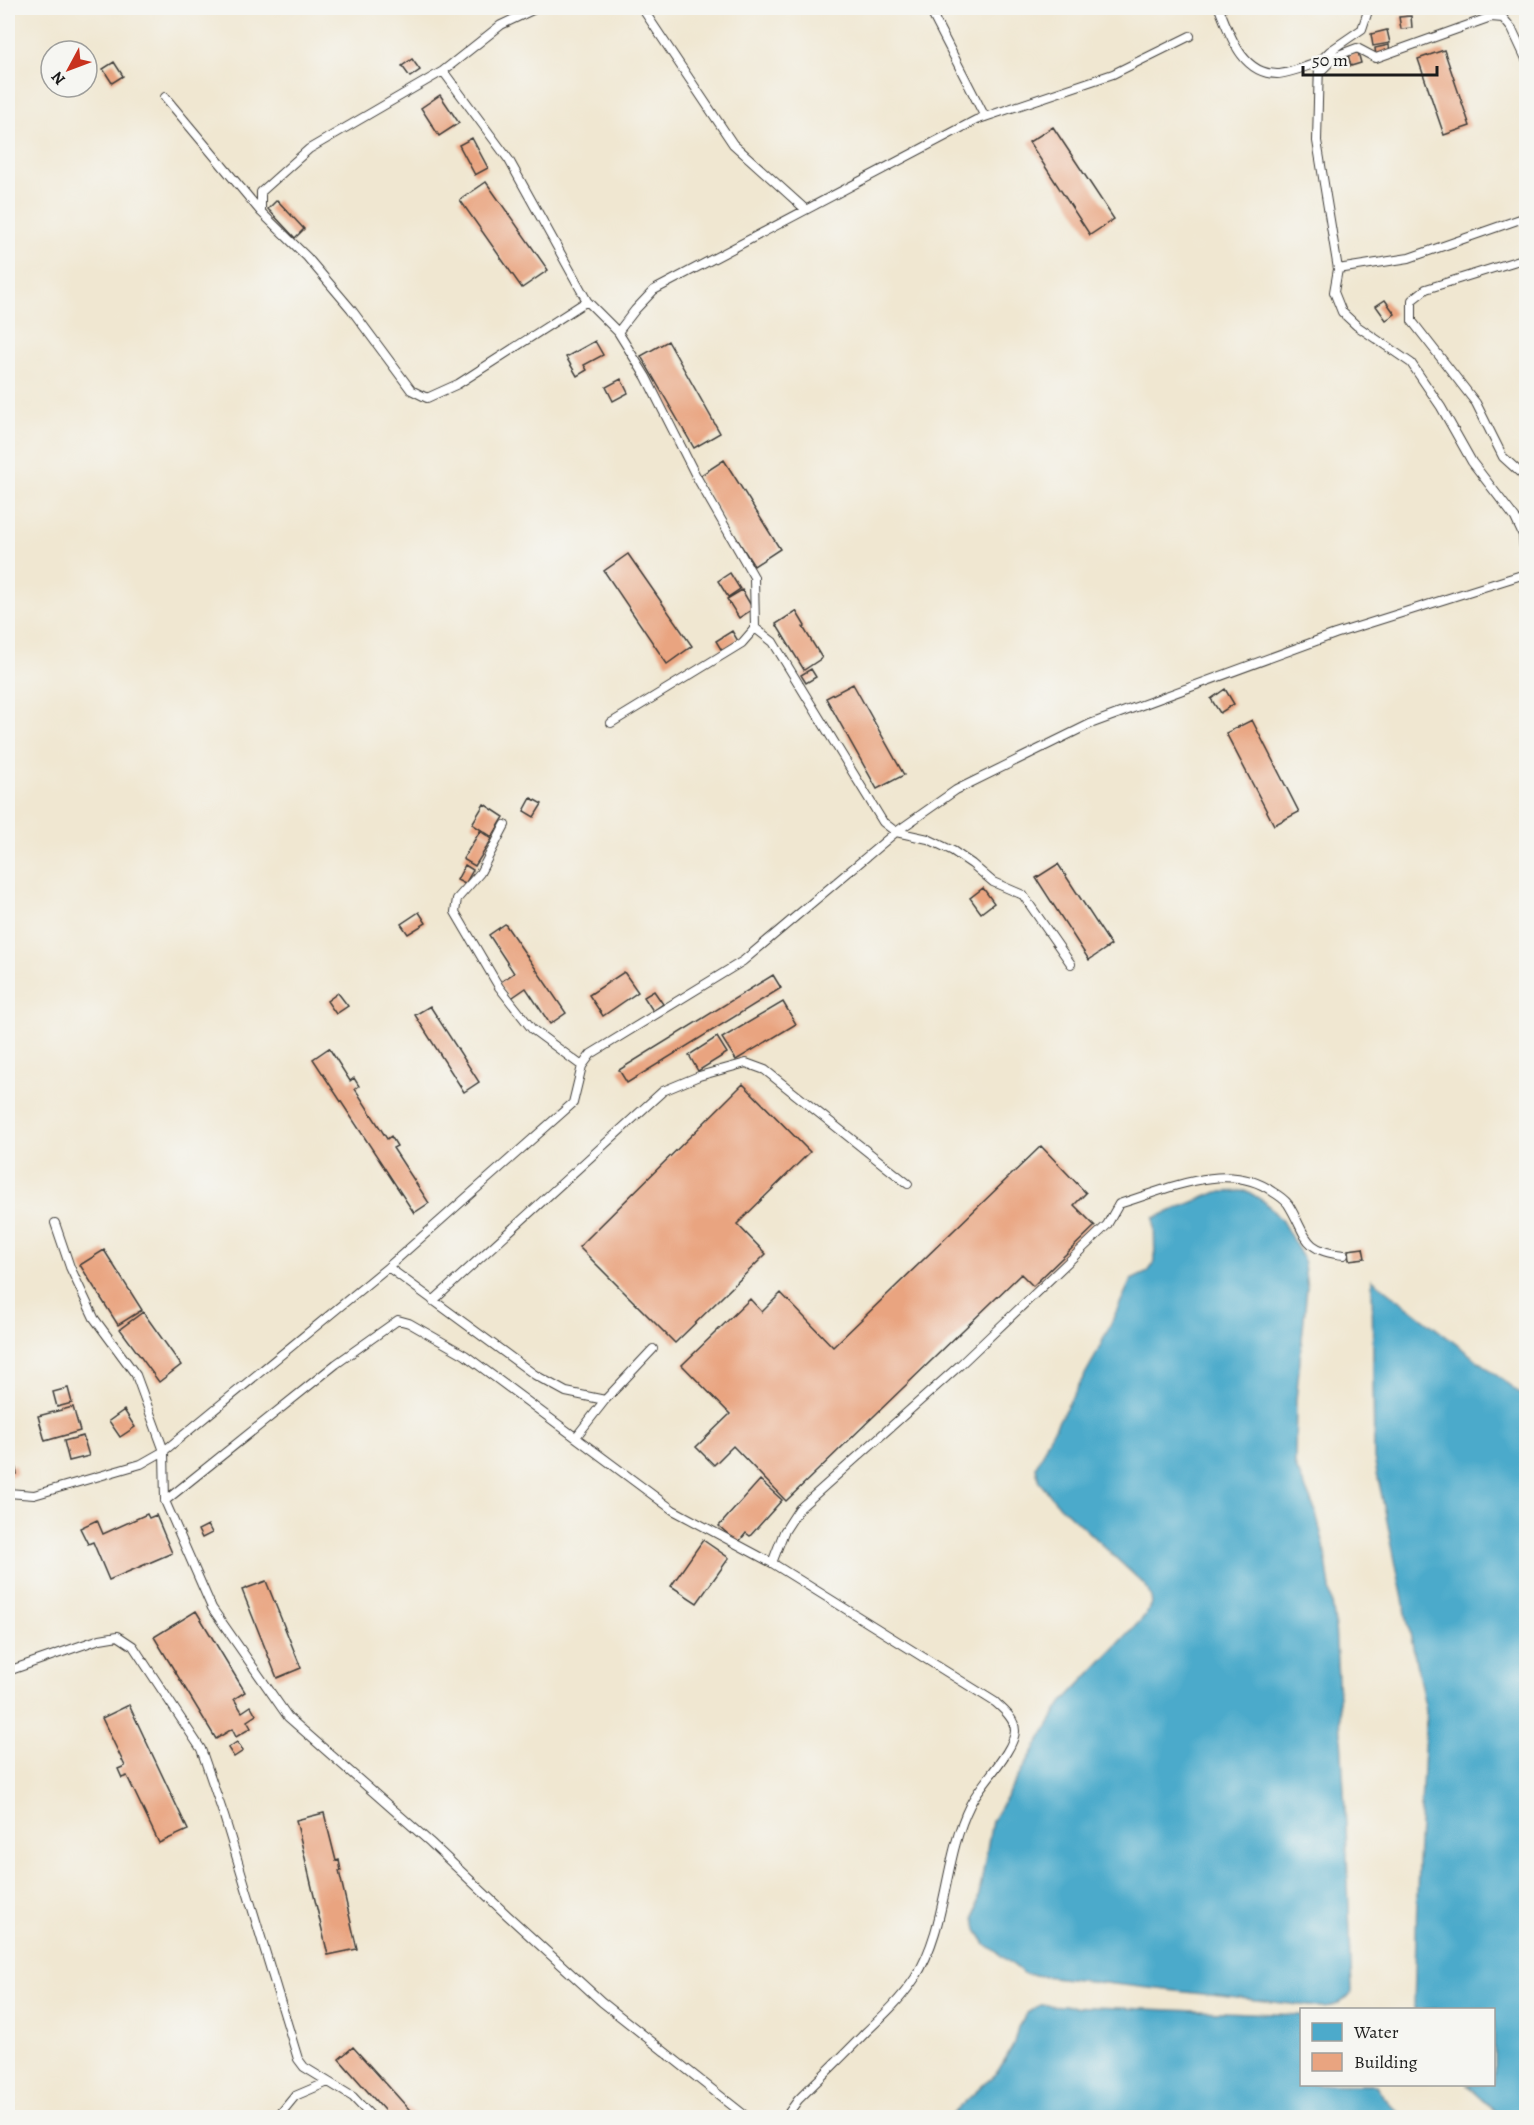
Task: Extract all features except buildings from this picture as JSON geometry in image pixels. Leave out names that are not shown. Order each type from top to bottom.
[{"type":"lane","points":[[261,212],[261,192],[309,149],[443,70],[501,25],[537,8]]},
{"type":"lane","points":[[642,8],[733,144],[805,209]]},
{"type":"lane","points":[[929,8],[986,117]]},
{"type":"lane","points":[[1219,8],[1236,48],[1254,68],[1278,74],[1319,63],[1330,51],[1362,29],[1369,8]]},
{"type":"lane","points":[[1319,73],[1336,56],[1357,48],[1376,58],[1491,17],[1503,18],[1512,29],[1527,59]]},
{"type":"lane","points":[[618,332],[635,309],[654,290],[966,125],[1113,74],[1190,36]]},
{"type":"lane","points":[[1319,63],[1317,141],[1338,269],[1334,292],[1342,312],[1357,326],[1411,363],[1441,407],[1472,462],[1515,518],[1525,547],[1527,593]]},
{"type":"lane","points":[[443,70],[509,160],[587,301],[618,332],[646,377],[696,477],[754,577],[755,628],[742,643],[611,723]]},
{"type":"lane","points":[[165,97],[261,212],[307,257],[351,309],[411,390],[428,398],[458,384],[587,301]]},
{"type":"lane","points":[[1338,269],[1410,258],[1527,217]]},
{"type":"lane","points":[[1527,258],[1426,289],[1412,300],[1412,321],[1476,403],[1503,457],[1527,478]]},
{"type":"lane","points":[[8,1492],[34,1495],[141,1464],[164,1451],[388,1268],[573,1103],[582,1066],[591,1054],[743,961],[896,831],[956,790],[1090,724],[1335,634],[1526,574]]},
{"type":"lane","points":[[755,628],[773,642],[797,678],[882,822],[896,831],[928,839],[953,851],[993,882],[1023,895],[1071,964]]},
{"type":"lane","points":[[505,825],[480,873],[457,899],[455,912],[499,987],[532,1029],[582,1066]]},
{"type":"lane","points":[[434,1301],[663,1091],[699,1076],[746,1063],[765,1070],[908,1184]]},
{"type":"lane","points":[[772,1563],[784,1532],[799,1509],[960,1365],[1107,1225],[1119,1204],[1199,1179],[1237,1178],[1265,1186],[1286,1201],[1303,1235],[1312,1246],[1329,1253],[1344,1255]]},
{"type":"lane","points":[[55,1223],[70,1267],[94,1318],[136,1375],[164,1451],[165,1501],[212,1608],[241,1653],[288,1717],[430,1842],[602,2002],[748,2118]]},
{"type":"lane","points":[[388,1268],[535,1375],[566,1392],[604,1400]]},
{"type":"lane","points":[[165,1501],[336,1364],[398,1320],[409,1323],[465,1354],[673,1510],[772,1563],[995,1702],[1007,1713],[1014,1723],[1015,1734],[1008,1749],[970,1804],[960,1830],[930,1948],[916,1976],[902,1997],[798,2100],[785,2118]]},
{"type":"lane","points":[[576,1437],[604,1400],[653,1349]]},
{"type":"lane","points":[[8,1671],[118,1636],[133,1646],[201,1749],[228,1827],[298,2059],[304,2067],[353,2097],[373,2118]]},
{"type":"lane","points":[[277,2118],[295,2096],[328,2082]]},
{"type":"water","points":[[1247,1191],[1265,1202],[1282,1221],[1303,1258],[1307,1288],[1296,1400],[1295,1465],[1315,1510],[1324,1545],[1335,1625],[1352,1992],[1341,2002],[1328,2006],[1317,2007],[1025,1974],[986,1944],[977,1930],[975,1917],[992,1821],[1062,1703],[1142,1619],[1152,1602],[1145,1585],[1056,1502],[1039,1482],[1036,1467],[1049,1438],[1096,1355],[1131,1280],[1148,1272],[1155,1262],[1154,1218],[1217,1192]]},
{"type":"water","points":[[1372,1279],[1526,1398],[1526,2117],[1502,2117],[1468,2086],[1495,2086],[1495,2008],[1414,2008],[1418,1863],[1426,1711],[1374,1458]]},
{"type":"water","points":[[1040,2005],[1300,2015],[1300,2086],[1377,2086],[1403,2117],[949,2117],[998,2071],[1013,2046],[1018,2027],[1027,2013]]}]
